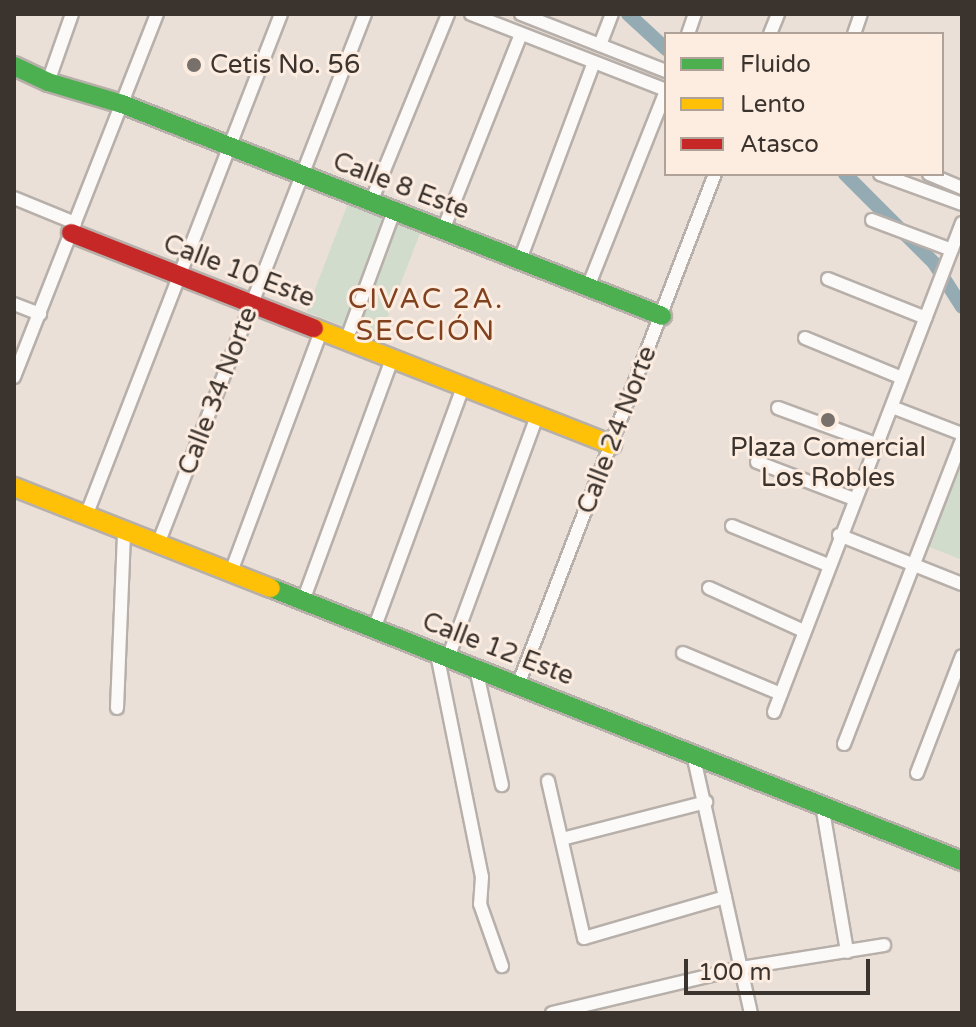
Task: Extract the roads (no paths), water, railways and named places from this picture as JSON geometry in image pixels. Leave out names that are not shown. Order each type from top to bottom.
[{"type":"street","points":[[48,82],[72,14]]},
{"type":"street","points":[[14,377],[157,14]]},
{"type":"street","points":[[86,516],[281,14]]},
{"type":"street","name":"Calle 34 Norte","points":[[158,544],[365,14]]},
{"type":"street","points":[[371,202],[448,14]]},
{"type":"street","points":[[471,14],[664,90]]},
{"type":"street","points":[[600,45],[612,14]]},
{"type":"street","points":[[528,15],[664,70]]},
{"type":"street","points":[[443,230],[521,34]]},
{"type":"street","points":[[567,52],[572,34]]},
{"type":"street","points":[[520,260],[594,62]]},
{"type":"street","name":"Calle 8 Este","points":[[15,69],[122,104],[662,316]]},
{"type":"street","points":[[588,287],[664,96]]},
{"type":"street","name":"Calle 24 Norte","points":[[518,685],[714,176]]},
{"type":"street","points":[[885,176],[962,204]]},
{"type":"street","points":[[934,176],[962,188]]},
{"type":"street","points":[[14,198],[73,228]]},
{"type":"street","points":[[346,341],[394,211]]},
{"type":"street","points":[[872,220],[952,250]]},
{"type":"street","points":[[774,712],[839,535],[962,223]]},
{"type":"street","name":"Calle 10 Este","points":[[73,228],[179,276],[612,445]]},
{"type":"street","points":[[828,279],[926,318]]},
{"type":"street","points":[[14,304],[40,314]]},
{"type":"street","points":[[231,572],[321,331]]},
{"type":"street","points":[[805,338],[902,378]]},
{"type":"street","points":[[303,601],[392,359]]},
{"type":"street","points":[[374,629],[463,387]]},
{"type":"street","points":[[892,407],[962,434]]},
{"type":"street","points":[[778,408],[876,444]]},
{"type":"street","points":[[502,966],[480,904],[482,877],[443,656],[537,416]]},
{"type":"street","points":[[844,744],[962,440]]},
{"type":"street","points":[[757,462],[854,499]]},
{"type":"street","name":"Calle 12 Este","points":[[14,487],[962,861]]},
{"type":"street","points":[[732,526],[828,565]]},
{"type":"street","points":[[117,708],[124,530]]},
{"type":"street","points":[[839,535],[962,584]]},
{"type":"street","points":[[709,588],[804,631]]},
{"type":"street","points":[[683,653],[781,694]]},
{"type":"street","points":[[917,773],[962,656]]},
{"type":"street","points":[[476,669],[502,785]]},
{"type":"street","points":[[693,754],[751,1013]]},
{"type":"street","points":[[548,781],[584,938],[725,897]]},
{"type":"street","points":[[562,839],[706,802]]},
{"type":"street","points":[[822,805],[847,952]]},
{"type":"street","points":[[552,1013],[741,968],[884,945]]},
{"type":"waterway","points":[[628,14],[664,47]]},
{"type":"waterway","points":[[847,176],[934,263],[962,307]]},
{"type":"place","name":"Cetis No. 56","points":[[194,65]]},
{"type":"place","name":"Plaza Comercial Los Robles","points":[[828,420]]},
{"type":"district","name":"CIVAC 2A. SECCIÓN","points":[[426,315]]}]
